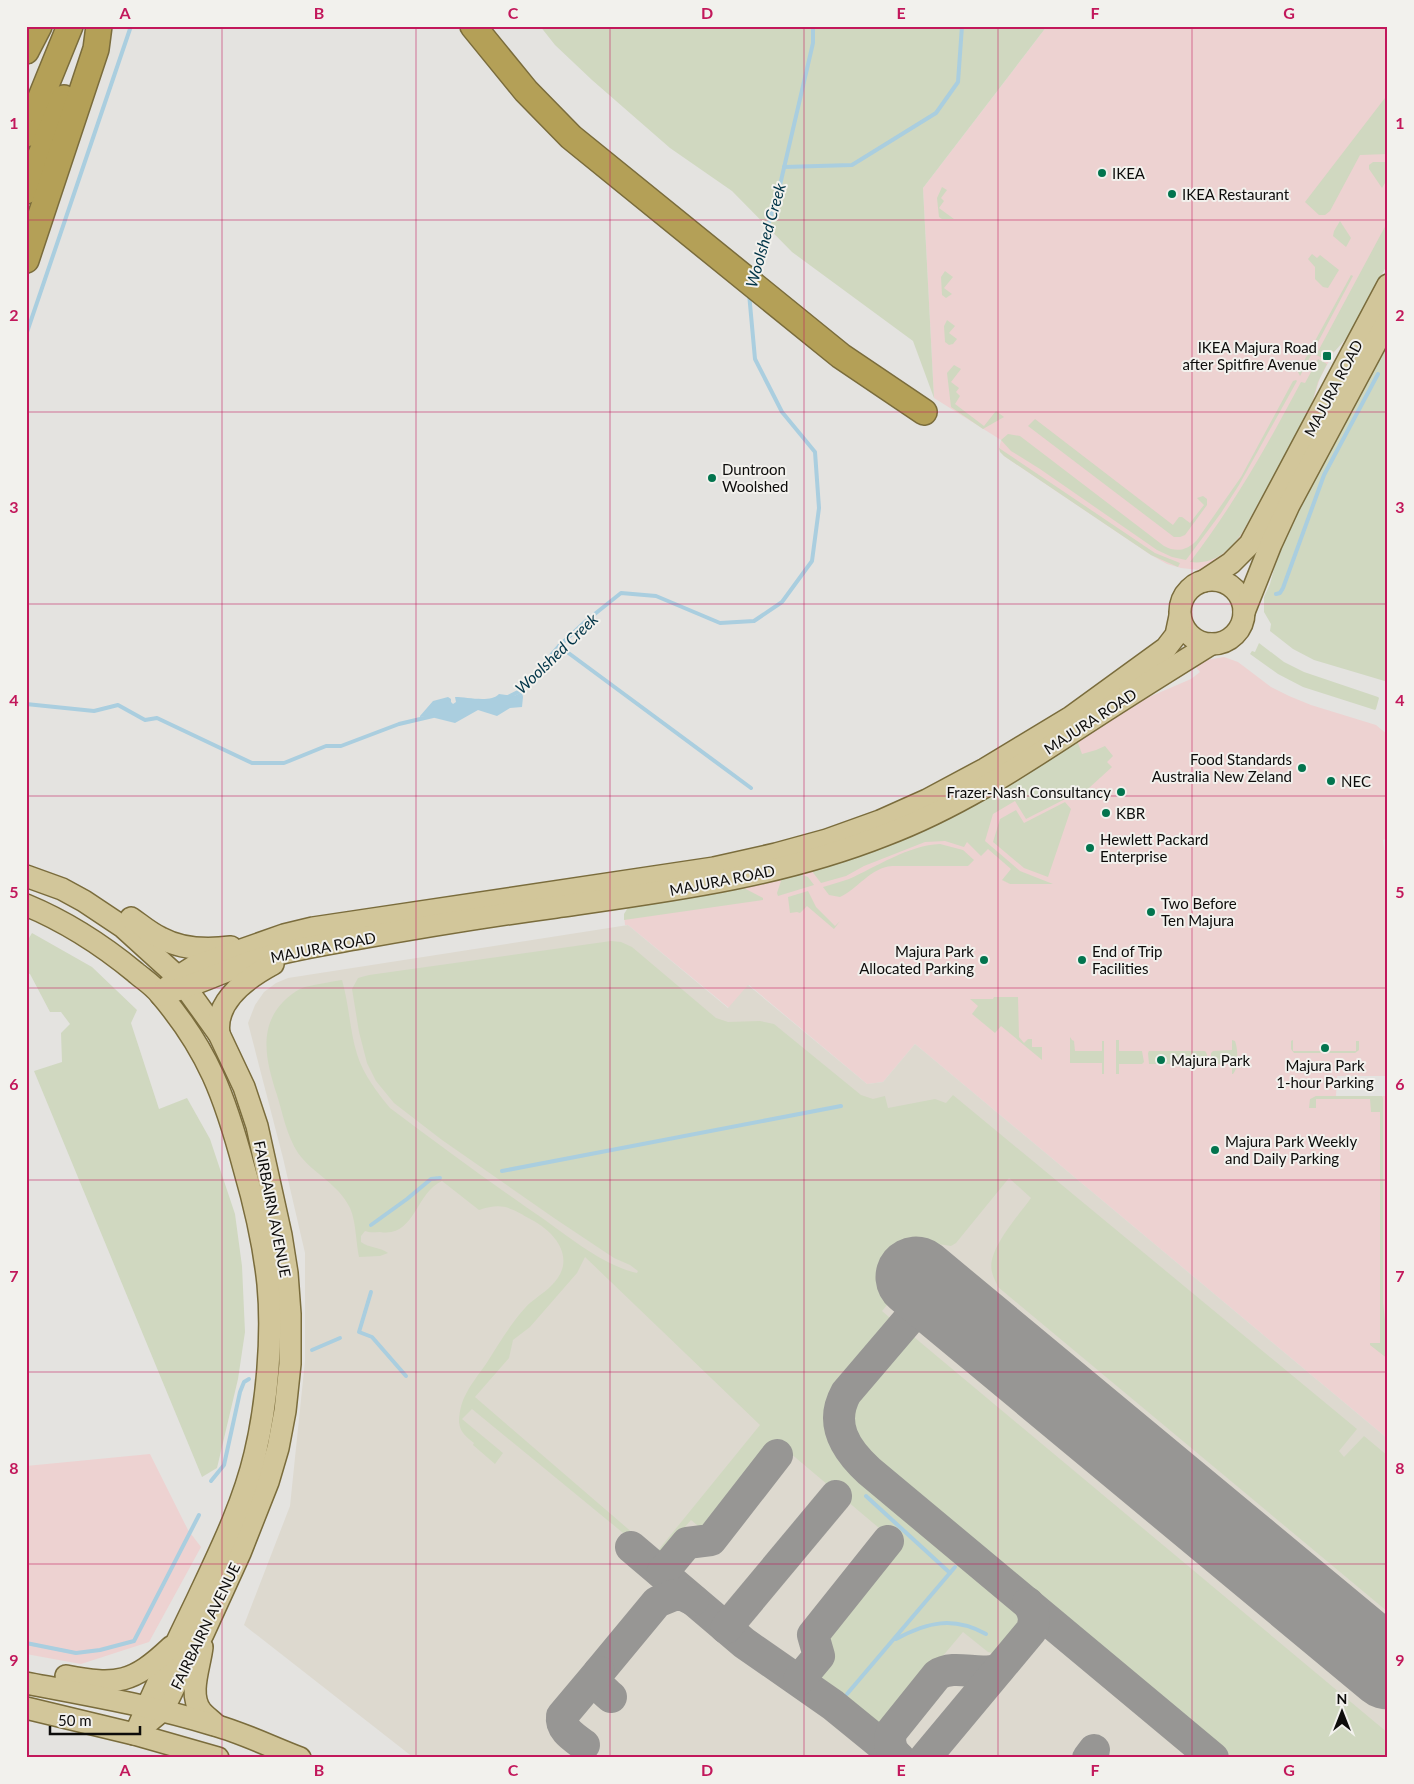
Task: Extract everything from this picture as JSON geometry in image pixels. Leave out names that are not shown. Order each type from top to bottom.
[{"type":"highway","points":[[26,51],[39,26]]},
{"type":"highway","points":[[26,134],[70,26]]},
{"type":"highway","points":[[26,191],[94,26]]},
{"type":"highway","points":[[26,260],[96,49],[99,26]]},
{"type":"highway","points":[[473,26],[526,91],[571,137],[841,356],[924,412]]},
{"type":"main road","name":"MAJURA ROAD","points":[[1204,581],[1232,563],[1250,544],[1388,286]]},
{"type":"main road","name":"MAJURA ROAD","points":[[1244,612],[1289,505],[1388,320]]},
{"type":"main road","points":[[1204,581],[1219,581],[1232,587],[1241,598],[1244,612],[1242,625],[1236,634],[1228,640],[1210,644],[1196,640],[1185,630],[1180,616],[1180,606],[1186,593],[1196,584],[1204,581]]},
{"type":"main road","name":"MAJURA ROAD","points":[[160,995],[183,982],[193,967],[298,941],[448,907],[714,868],[793,850],[872,824],[927,800],[957,784],[1071,717],[1166,648],[1176,635],[1180,616]]},
{"type":"main road","name":"MAJURA ROAD","points":[[298,941],[357,939],[468,920],[689,888],[781,869],[844,850],[922,820],[975,793],[1210,644]]},
{"type":"main road","points":[[26,871],[58,874],[81,885],[99,895],[153,934],[178,945],[203,948],[298,941]]},
{"type":"main road","name":"FAIRBAIRN AVENUE","points":[[26,876],[62,889],[123,927],[183,982],[218,1034],[244,1087],[257,1126],[281,1235],[287,1273],[290,1306],[290,1364],[285,1411],[278,1448],[268,1482],[240,1553],[203,1634],[155,1709],[134,1734]]},
{"type":"main road","name":"FAIRBAIRN AVENUE","points":[[26,905],[51,915],[96,941],[151,985],[195,1040],[212,1070],[226,1105],[259,1228],[268,1288],[269,1325],[266,1390],[254,1456],[236,1513],[177,1642],[155,1709]]},
{"type":"main road","points":[[218,1034],[218,1021],[222,1009],[242,984],[298,941]]},
{"type":"main road","points":[[203,1634],[196,1680],[196,1698],[200,1709],[216,1725]]},
{"type":"main road","points":[[26,1669],[85,1680],[105,1682],[122,1680],[132,1677],[156,1661],[177,1642]]},
{"type":"main road","points":[[26,1683],[155,1709],[216,1725],[300,1758]]},
{"type":"main road","points":[[26,1708],[134,1734],[218,1758]]},
{"type":"shaded area","points":[[1047,26],[1388,26],[1388,263],[1350,334],[1334,352],[1320,378],[1311,407],[1245,528],[1248,530],[1224,559],[1200,570],[1167,564],[1151,555],[1004,456],[999,449],[1001,440],[934,398],[923,188]]},
{"type":"shaded area","name":"Majura Park","points":[[1224,657],[1238,662],[1271,687],[1289,696],[1311,705],[1376,725],[1388,735],[1388,838],[1383,840],[1384,850],[1388,850],[1388,1076],[1337,1076],[1336,1096],[1388,1096],[1388,1288],[1386,1299],[1388,1308],[1388,1439],[915,1044],[883,1082],[867,1084],[749,985],[729,1008],[628,925],[625,925],[624,914],[677,899],[1117,714],[1149,697],[1191,679],[1200,672],[1195,666],[1206,660]]},
{"type":"shaded area","points":[[628,925],[728,1008],[748,985],[867,1084],[883,1082],[915,1044],[1388,1439],[1388,1758],[414,1758],[244,1625],[290,1506],[305,1361],[305,1253],[248,1023],[255,1005],[264,992],[276,983],[288,978]]},
{"type":"shaded area","points":[[150,1454],[188,1530],[201,1547],[149,1642],[81,1664],[26,1654],[26,1466]]},
{"type":"green space","points":[[540,26],[1047,26],[923,188],[934,398],[913,341],[792,252],[732,191],[670,148],[592,80],[555,45]]},
{"type":"green space","points":[[1388,94],[1388,154],[1360,155],[1330,211],[1325,215],[1319,215],[1305,202]]},
{"type":"green space","points":[[1373,162],[1388,162],[1388,178],[1382,188],[1369,169],[1369,165]]},
{"type":"green space","points":[[942,187],[947,190],[941,198],[944,201],[939,208],[954,219],[942,219],[939,217],[937,198]]},
{"type":"green space","points":[[1340,221],[1351,238],[1346,247],[1333,236]]},
{"type":"green space","points":[[1388,221],[1388,263],[1350,334],[1334,352],[1327,350],[1323,358],[1316,355]]},
{"type":"green space","points":[[1312,254],[1317,258],[1320,255],[1339,270],[1328,288],[1323,287],[1315,279],[1315,267],[1308,259]]},
{"type":"green space","points":[[945,271],[953,277],[944,288],[952,294],[946,298],[942,295],[941,277]]},
{"type":"green space","points":[[1351,275],[1353,276],[1300,376],[1298,372]]},
{"type":"green space","points":[[947,320],[955,326],[949,333],[957,339],[953,344],[949,345],[945,342],[944,326]]},
{"type":"green space","points":[[1388,341],[1388,682],[1314,660],[1293,649],[1270,631],[1271,624],[1264,612],[1264,597],[1285,540],[1306,494]]},
{"type":"green space","points":[[1318,359],[1327,364],[1318,382],[1311,407],[1242,533],[1232,546],[1220,556],[1206,561],[1190,562],[1236,496],[1263,452],[1301,382],[1305,383]]},
{"type":"green space","points":[[954,365],[961,369],[951,382],[959,388],[956,392],[960,396],[955,404],[984,426],[996,411],[1004,417],[983,429],[951,407],[947,373]]},
{"type":"green space","points":[[1296,380],[1239,485],[1186,560],[1172,557],[1157,550],[1011,451],[1001,440],[1008,434],[1020,436],[1164,546],[1178,550],[1190,546],[1197,540],[1241,477],[1293,381]]},
{"type":"green space","points":[[1035,419],[1173,525],[1179,517],[1190,523],[1204,505],[1197,498],[1203,496],[1207,499],[1207,505],[1185,535],[1174,537],[1028,426]]},
{"type":"green space","points":[[999,448],[1155,553],[1180,563],[1178,567],[1151,555],[1004,456]]},
{"type":"green space","points":[[1259,643],[1284,662],[1304,672],[1378,697],[1376,709],[1303,687],[1278,674],[1250,654],[1252,651],[1255,652]]},
{"type":"green space","points":[[1077,740],[1082,754],[1105,746],[1113,756],[1107,762],[1112,767],[1078,798],[1075,794],[1026,819],[1015,801],[993,814],[985,841],[1020,871],[1053,884],[1010,884],[1002,880],[1011,869],[988,849],[981,856],[967,842],[964,847],[945,841],[925,842],[864,866],[846,876],[821,883],[811,870]]},
{"type":"green space","points":[[1065,802],[1071,809],[1048,877],[1024,868],[993,842],[1000,819],[1016,810],[1024,823]]},
{"type":"green space","points":[[940,844],[963,850],[974,860],[968,866],[892,866],[884,868],[877,870],[840,897],[829,895],[823,887],[849,879],[905,852],[928,845]]},
{"type":"green space","points":[[799,874],[808,877],[814,885],[778,896],[777,893],[782,878]]},
{"type":"green space","points":[[742,887],[763,898],[763,900],[624,920],[624,914],[629,906]]},
{"type":"green space","points":[[808,891],[816,907],[835,926],[840,921],[834,929],[807,906],[800,913],[790,913],[788,897]]},
{"type":"green space","points":[[32,933],[92,967],[137,1010],[131,1023],[159,1109],[187,1098],[210,1139],[235,1214],[242,1266],[245,1332],[238,1379],[217,1468],[202,1477],[34,1071],[62,1062],[61,1033],[70,1024],[61,1012],[50,1012],[30,974],[26,973],[26,943]]},
{"type":"green space","points":[[611,941],[621,942],[632,947],[716,1018],[728,1022],[760,1021],[774,1024],[861,1095],[873,1099],[885,1096],[888,1108],[935,1099],[946,1103],[953,1095],[1357,1429],[1339,1451],[1344,1457],[1364,1436],[1388,1456],[1388,1612],[998,1287],[992,1272],[991,1263],[994,1254],[1005,1234],[1031,1198],[1009,1178],[956,1243],[951,1246],[938,1244],[882,1311],[897,1324],[840,1391],[836,1399],[833,1424],[844,1456],[1005,1595],[1005,1599],[1017,1610],[1021,1620],[1020,1624],[996,1654],[988,1652],[963,1632],[878,1733],[810,1679],[823,1665],[828,1654],[829,1648],[822,1638],[898,1544],[777,1442],[703,1530],[691,1520],[656,1560],[472,1409],[462,1419],[503,1453],[495,1464],[473,1445],[474,1443],[462,1431],[459,1416],[462,1402],[467,1392],[519,1315],[559,1277],[563,1267],[561,1249],[550,1233],[525,1216],[501,1206],[479,1210],[442,1181],[426,1195],[408,1222],[401,1228],[392,1232],[365,1231],[361,1236],[361,1242],[388,1253],[380,1256],[359,1257],[355,1226],[350,1208],[339,1192],[298,1153],[288,1132],[273,1083],[266,1047],[267,1035],[275,1012],[283,1002],[296,991],[305,987],[342,980],[357,1054],[363,1069],[390,1108],[486,1179],[589,1251],[624,1269],[637,1273],[638,1271],[614,1258],[554,1218],[442,1140],[394,1103],[376,1081],[367,1063],[359,1032],[352,989],[358,978]],"holes":[[[585,1257],[760,1425],[656,1553],[475,1397],[509,1358],[513,1340],[530,1327],[577,1273]]]},
{"type":"green space","points":[[994,997],[1018,997],[1019,1037],[1024,1043],[1028,1039],[1032,1039],[1032,1047],[1042,1047],[1042,1060],[1001,1026],[995,1033],[972,1014],[978,1006],[970,999],[993,999]]},
{"type":"green space","points":[[1070,1037],[1074,1041],[1075,1051],[1102,1051],[1102,1041],[1104,1041],[1104,1074],[1102,1074],[1102,1063],[1070,1063]]},
{"type":"green space","points":[[1116,1040],[1119,1040],[1119,1051],[1142,1051],[1144,1062],[1142,1064],[1119,1064],[1119,1074],[1116,1074]]},
{"type":"green space","points":[[1232,1040],[1235,1041],[1237,1049],[1237,1063],[1233,1074],[1232,1064],[1213,1064],[1211,1061],[1211,1053],[1213,1051],[1232,1050]]},
{"type":"green space","points":[[1293,1040],[1293,1051],[1356,1051],[1356,1041],[1359,1041],[1359,1050],[1355,1053],[1294,1053],[1291,1049],[1291,1041]]},
{"type":"green space","points":[[1149,1051],[1205,1051],[1207,1059],[1205,1064],[1149,1064]]},
{"type":"green space","points":[[1316,1096],[1382,1096],[1383,1098],[1383,1303],[1386,1328],[1388,1329],[1388,1359],[1370,1345],[1370,1343],[1380,1343],[1380,1112],[1371,1112],[1370,1099],[1316,1099],[1316,1108],[1309,1108],[1310,1099]]},
{"type":"green space","points":[[1388,1096],[1388,1288],[1386,1295],[1386,1098]]},
{"type":"green space","points":[[908,1332],[1388,1733],[1388,1758],[1227,1758],[1017,1582],[1014,1581],[1012,1584],[869,1466],[854,1448],[846,1433],[845,1419],[847,1407],[864,1381]]},
{"type":"water","points":[[522,692],[522,707],[510,708],[497,716],[478,710],[455,723],[427,716],[420,717],[433,701],[448,697],[453,704],[456,702],[455,697],[485,699],[499,694],[514,696]]},
{"type":"waterway","points":[[26,335],[131,26]]},
{"type":"waterway","name":"Woolshed Creek","points":[[754,274],[780,185],[813,43],[813,26]]},
{"type":"waterway","points":[[784,167],[852,165],[936,113],[958,82],[962,26]]},
{"type":"waterway","name":"Woolshed Creek","points":[[508,697],[520,691],[559,646],[621,593],[656,596],[720,623],[754,621],[782,602],[812,561],[819,508],[815,452],[782,412],[755,359],[749,293]]},
{"type":"waterway","points":[[1276,594],[1280,593],[1283,588],[1324,475],[1378,374]]},
{"type":"waterway","points":[[559,646],[751,788]]},
{"type":"waterway","name":"Woolshed Creek","points":[[26,704],[94,711],[118,705],[145,720],[157,718],[252,763],[284,763],[326,746],[341,746],[399,724],[433,716]]},
{"type":"waterway","points":[[502,1171],[841,1106]]},
{"type":"waterway","points":[[371,1225],[431,1179],[440,1178]]},
{"type":"waterway","points":[[371,1292],[359,1332],[372,1337],[406,1376]]},
{"type":"waterway","points":[[312,1350],[340,1338]]},
{"type":"waterway","points":[[211,1481],[224,1465],[240,1392],[244,1382],[249,1379]]},
{"type":"waterway","points":[[866,1496],[950,1573]]},
{"type":"waterway","points":[[26,1643],[76,1653],[100,1650],[134,1641],[199,1515]]},
{"type":"waterway","points":[[847,1694],[955,1567]]},
{"type":"waterway","points":[[896,1639],[930,1625],[941,1623],[963,1625],[986,1634]]},
{"type":"taxiway","points":[[933,1291],[846,1393],[841,1404],[839,1426],[847,1445],[860,1463],[869,1471],[1213,1758]]},
{"type":"taxiway","points":[[662,1573],[687,1543],[711,1540],[777,1455]]},
{"type":"taxiway","points":[[726,1628],[836,1496]]},
{"type":"taxiway","points":[[799,1680],[819,1656],[813,1635],[888,1541]]},
{"type":"taxiway","points":[[631,1547],[744,1643],[833,1705],[898,1758]]},
{"type":"taxiway","points":[[611,1697],[598,1683],[599,1672],[657,1602],[674,1595],[683,1595],[693,1600]]},
{"type":"taxiway","points":[[925,1758],[1031,1631],[1034,1617],[1028,1603]]},
{"type":"taxiway","points":[[899,1758],[891,1746],[890,1738],[892,1731],[937,1675],[952,1670],[984,1672],[999,1669]]},
{"type":"taxiway","points":[[584,1745],[566,1729],[563,1725],[562,1716],[599,1672]]},
{"type":"taxiway","points":[[1088,1758],[1094,1750]]},
{"type":"runway","points":[[916,1277],[1388,1669]]},
{"type":"place","name":"IKEA","points":[[1102,173]]},
{"type":"place","name":"IKEA Restaurant","points":[[1172,194]]},
{"type":"place","name":"IKEA Majura Road after Spitfire Avenue","points":[[1327,356]]},
{"type":"place","name":"Duntroon Woolshed","points":[[712,478]]},
{"type":"place","name":"Food Standards Australia New Zeland","points":[[1302,768]]},
{"type":"place","name":"NEC","points":[[1331,781]]},
{"type":"place","name":"Frazer-Nash Consultancy","points":[[1121,792]]},
{"type":"place","name":"KBR","points":[[1106,813]]},
{"type":"place","name":"Hewlett Packard Enterprise","points":[[1090,848]]},
{"type":"place","name":"Two Before Ten Majura","points":[[1151,912]]},
{"type":"place","name":"Majura Park Allocated Parking","points":[[984,960]]},
{"type":"place","name":"End of Trip Facilities","points":[[1082,960]]},
{"type":"place","name":"Majura Park 1-hour Parking","points":[[1325,1048]]},
{"type":"place","name":"Majura Park","points":[[1161,1060]]},
{"type":"place","name":"Majura Park Weekly and Daily Parking","points":[[1215,1150]]}]
